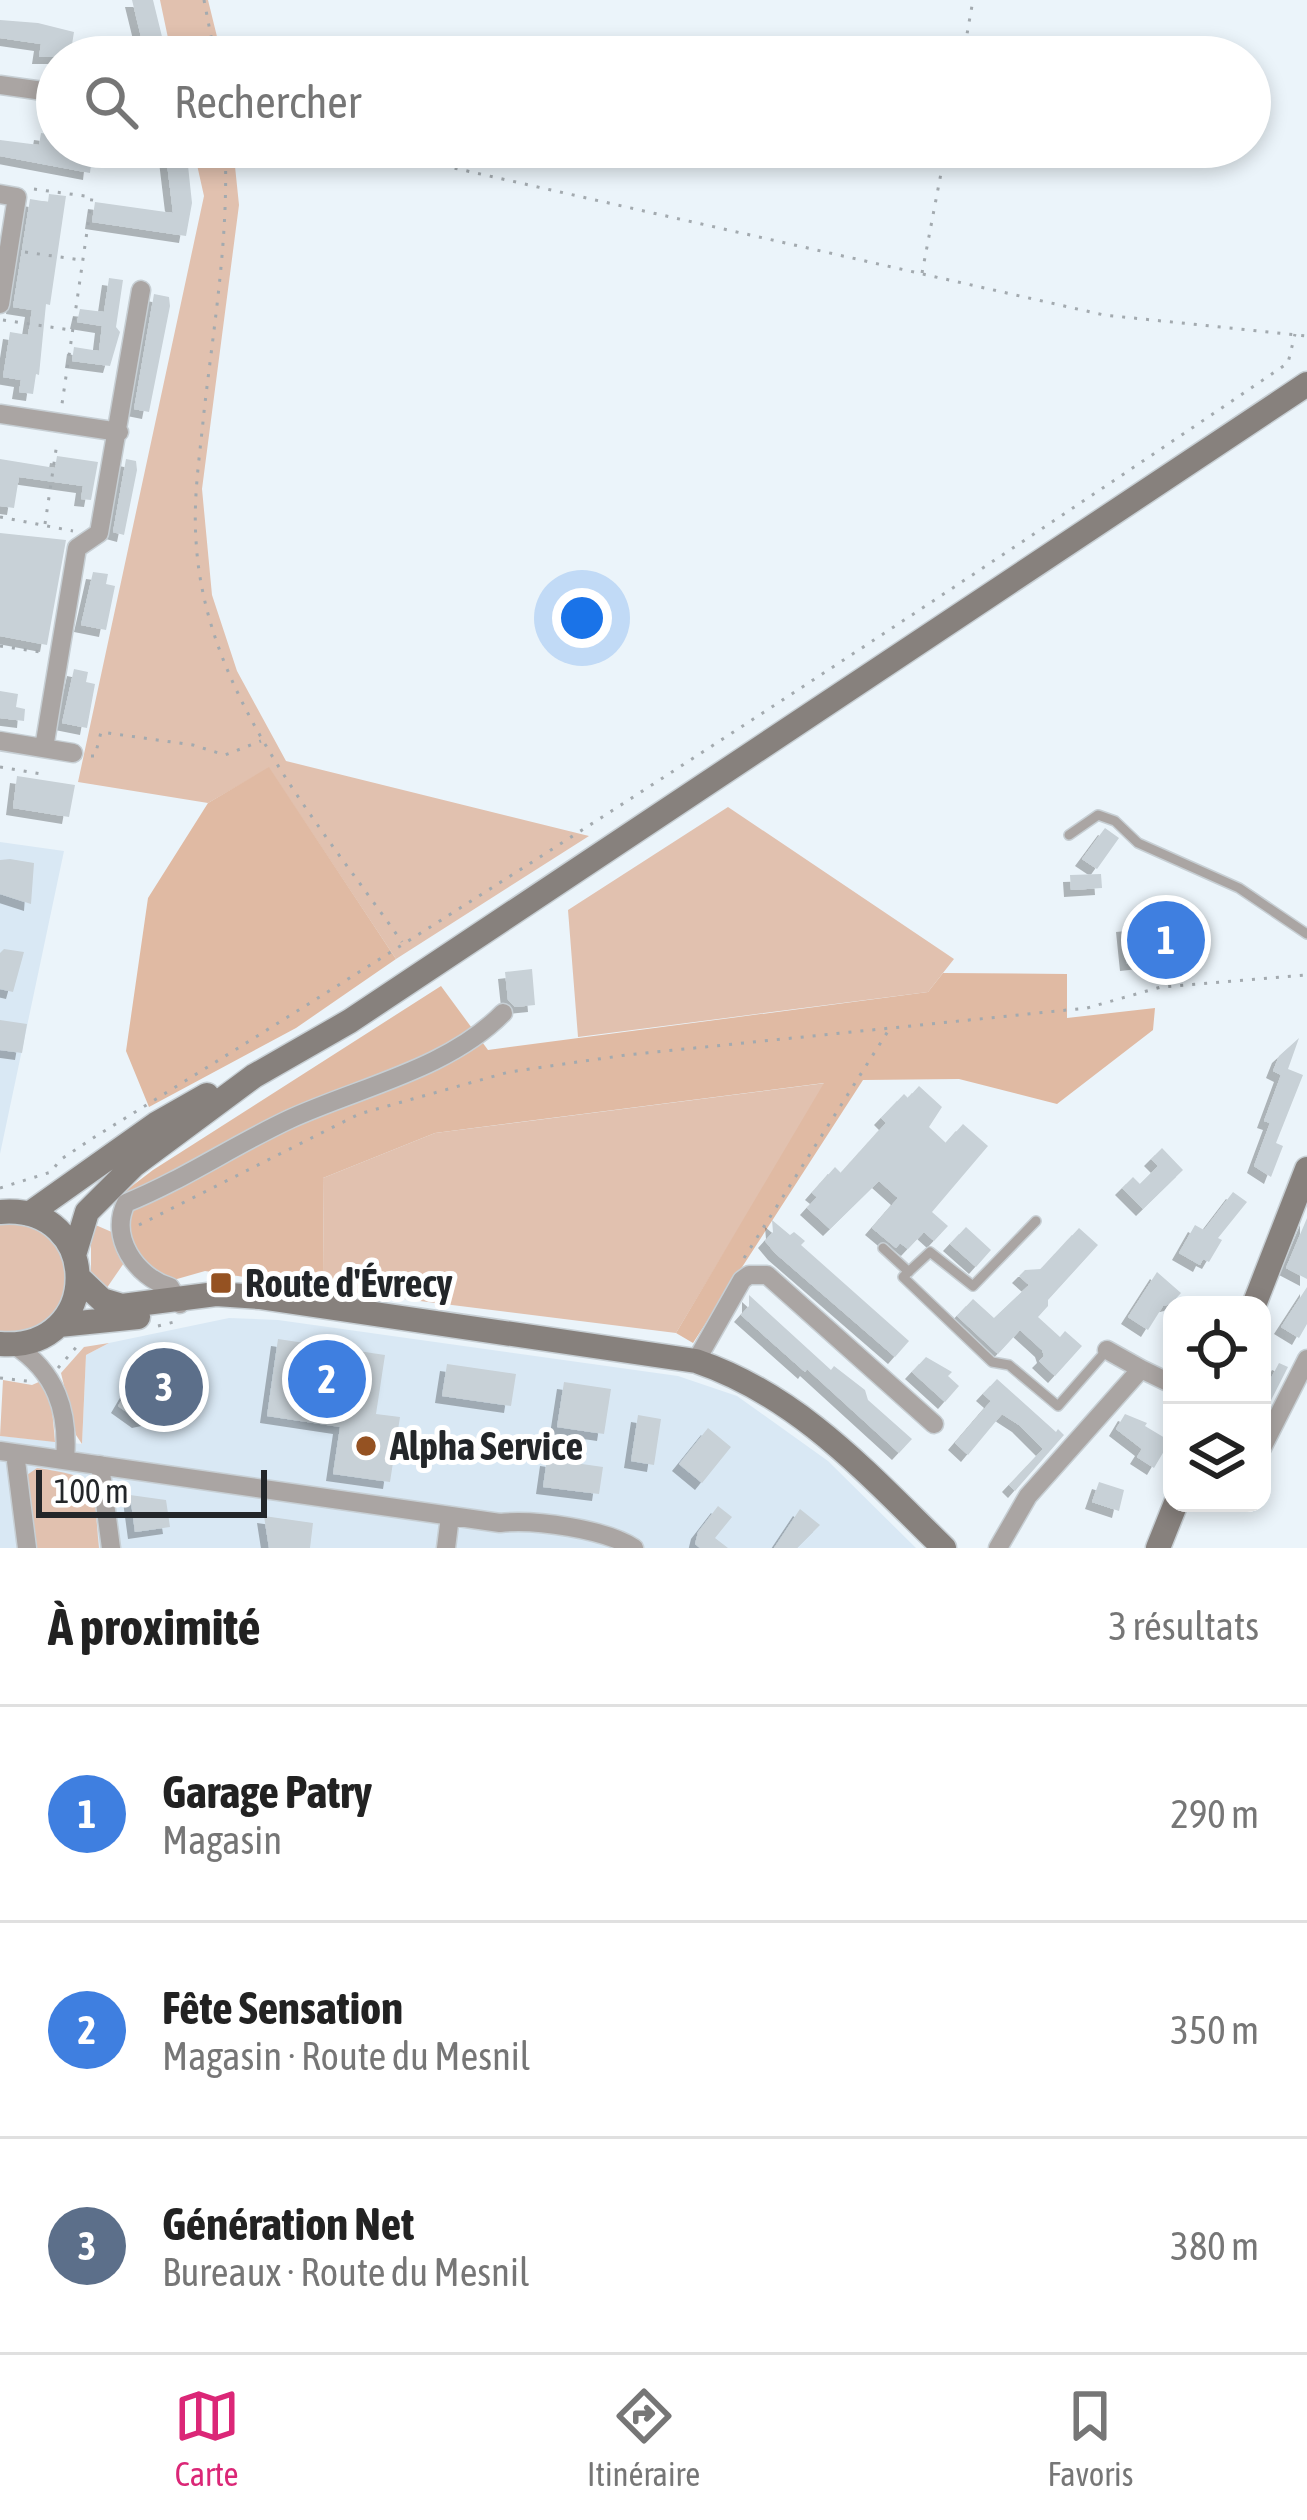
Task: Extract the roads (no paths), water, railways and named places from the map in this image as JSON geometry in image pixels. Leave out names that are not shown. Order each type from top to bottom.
[{"type":"main road","points":[[29,1214],[183,1107],[254,1076],[350,1021],[1307,384]]},
{"type":"main road","points":[[55,1329],[74,1304],[82,1223],[106,1191],[158,1146],[254,1076]]},
{"type":"main road","points":[[1258,1296],[1305,1184]]},
{"type":"main road","points":[[0,1213],[29,1214],[57,1229],[76,1266],[103,1300],[122,1306],[184,1308]]},
{"type":"main road","points":[[4,1344],[55,1329],[240,1295],[696,1360],[741,1377],[811,1420],[944,1548]]},
{"type":"main road","points":[[1158,1548],[1172,1512]]},
{"type":"street","points":[[0,85],[36,90]]},
{"type":"street","points":[[0,304],[9,249],[8,196]]},
{"type":"street","points":[[44,748],[77,548],[99,533],[141,290]]},
{"type":"street","points":[[0,414],[119,432]]},
{"type":"street","points":[[0,742],[74,753]]},
{"type":"street","points":[[184,1308],[170,1286],[163,1286],[132,1261],[120,1216],[126,1203],[288,1120],[454,1050],[484,1033],[503,1013]]},
{"type":"street","points":[[696,1360],[742,1280],[766,1275],[934,1424]]},
{"type":"street","points":[[55,1329],[46,1374],[65,1425],[65,1460]]},
{"type":"street","points":[[4,1344],[46,1374]]},
{"type":"street","points":[[1107,1350],[1163,1380]]},
{"type":"street","points":[[1271,1430],[1307,1359]]},
{"type":"street","points":[[998,1548],[1028,1496],[1142,1369]]},
{"type":"street","points":[[27,1548],[7,1452],[500,1523],[520,1520],[619,1538],[634,1548]]},
{"type":"street","points":[[100,1465],[111,1548]]},
{"type":"street","points":[[446,1548],[450,1516]]},
{"type":"lane","points":[[1069,835],[1097,815],[1115,821],[1138,842],[1239,888],[1307,934]]},
{"type":"lane","points":[[1036,1221],[973,1286],[929,1252],[903,1277],[992,1362],[1009,1365],[1058,1406],[1107,1350]]},
{"type":"lane","points":[[883,1248],[909,1272]]},
{"type":"place","name":"Garage Patry","points":[[1166,940]]},
{"type":"place","name":"Route d'Évrecy","points":[[221,1283]]},
{"type":"place","name":"Fête Sensation","points":[[327,1379]]},
{"type":"place","name":"Génération Net","points":[[164,1387]]},
{"type":"place","name":"Alpha Service","points":[[366,1446]]}]
